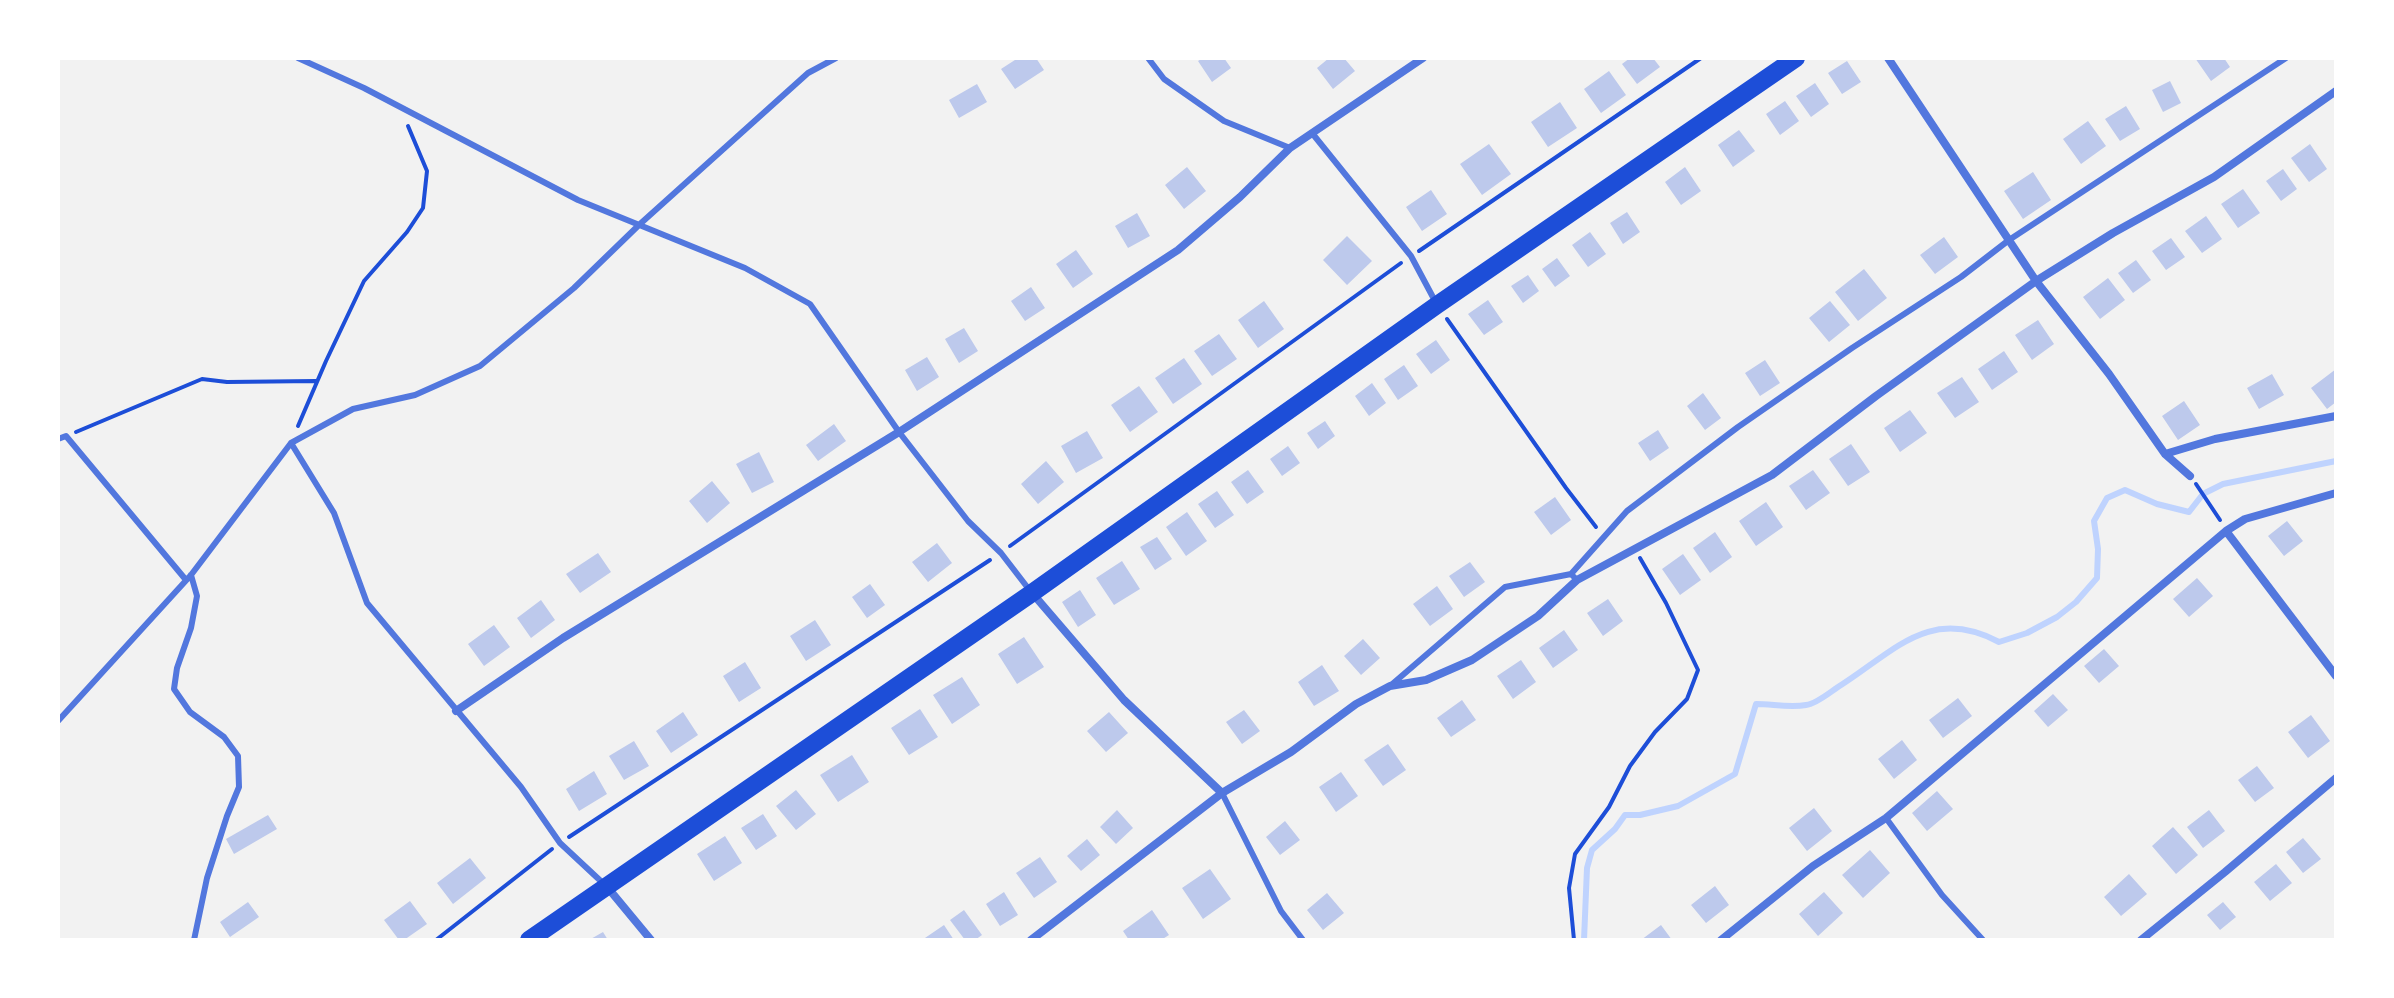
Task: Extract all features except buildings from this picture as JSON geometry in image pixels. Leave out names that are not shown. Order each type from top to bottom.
[{"type":"main road","points":[[529,940],[1032,593],[1437,305],[1796,58]]},
{"type":"street","points":[[456,711],[563,638],[899,432],[1178,250],[1240,197],[1290,148],[1423,58]]},
{"type":"street","points":[[1888,58],[2036,281],[2109,374],[2165,454],[2190,476]]},
{"type":"street","points":[[1031,940],[1222,793],[1291,752],[1356,704],[1390,686],[1426,680],[1472,660],[1538,616],[1574,577],[1635,549],[1772,475],[2036,281],[2113,233],[2214,177],[2336,91]]},
{"type":"street","points":[[2165,454],[2215,439],[2336,416]]},
{"type":"street","points":[[1721,940],[1813,866],[1886,818],[2226,531],[2245,519],[2336,493]]},
{"type":"street","points":[[2226,531],[2336,676]]},
{"type":"street","points":[[1032,593],[1124,700],[1222,793]]},
{"type":"street","points":[[2141,940],[2336,778]]},
{"type":"street","points":[[608,888],[651,940]]},
{"type":"lane","points":[[298,58],[400,107],[578,200],[745,268],[810,304],[899,432],[968,521],[1001,553],[1032,593]]},
{"type":"lane","points":[[58,721],[188,578],[291,443],[353,409],[415,395],[480,366],[574,288],[640,224],[808,73],[836,58]]},
{"type":"lane","points":[[1148,58],[1164,79],[1224,121],[1290,148]]},
{"type":"lane","points":[[1390,686],[1505,587],[1574,577],[1627,511],[1738,427],[1961,277],[2009,240],[2286,58]]},
{"type":"lane","points":[[1312,133],[1411,256],[1437,305]]},
{"type":"lane","points":[[58,439],[66,436],[188,578],[197,596],[174,689],[190,712],[224,737],[238,756],[239,787],[207,878],[194,940]]},
{"type":"lane","points":[[291,443],[334,513],[367,603],[521,787],[560,843],[608,888]]},
{"type":"lane","points":[[1222,793],[1281,911],[1303,940]]},
{"type":"lane","points":[[1886,818],[1942,895],[1983,940]]},
{"type":"path","points":[[436,940],[560,843],[1001,553],[1411,256],[1701,58]]},
{"type":"path","points":[[291,443],[364,281],[407,232],[423,208],[427,171],[400,107]]},
{"type":"path","points":[[1437,305],[1604,537]]},
{"type":"path","points":[[66,436],[202,379],[227,382],[317,381]]},
{"type":"path","points":[[2190,476],[2214,510]]},
{"type":"path","points":[[1574,940],[1569,888],[1575,854],[1609,807],[1630,766],[1655,732],[1687,699],[1698,670],[1666,603],[1635,549]]},
{"type":"waterway","points":[[1584,940],[1587,868],[1592,850],[1625,815],[1640,815],[1678,806],[1735,774],[1756,704],[1794,706],[1814,703],[1895,648],[1932,631],[1952,628],[1974,632],[1999,642],[2027,633],[2057,617],[2076,602],[2097,578],[2098,549],[2094,521],[2107,498],[2125,490],[2157,504],[2189,512],[2203,494],[2223,484],[2336,461]]}]
